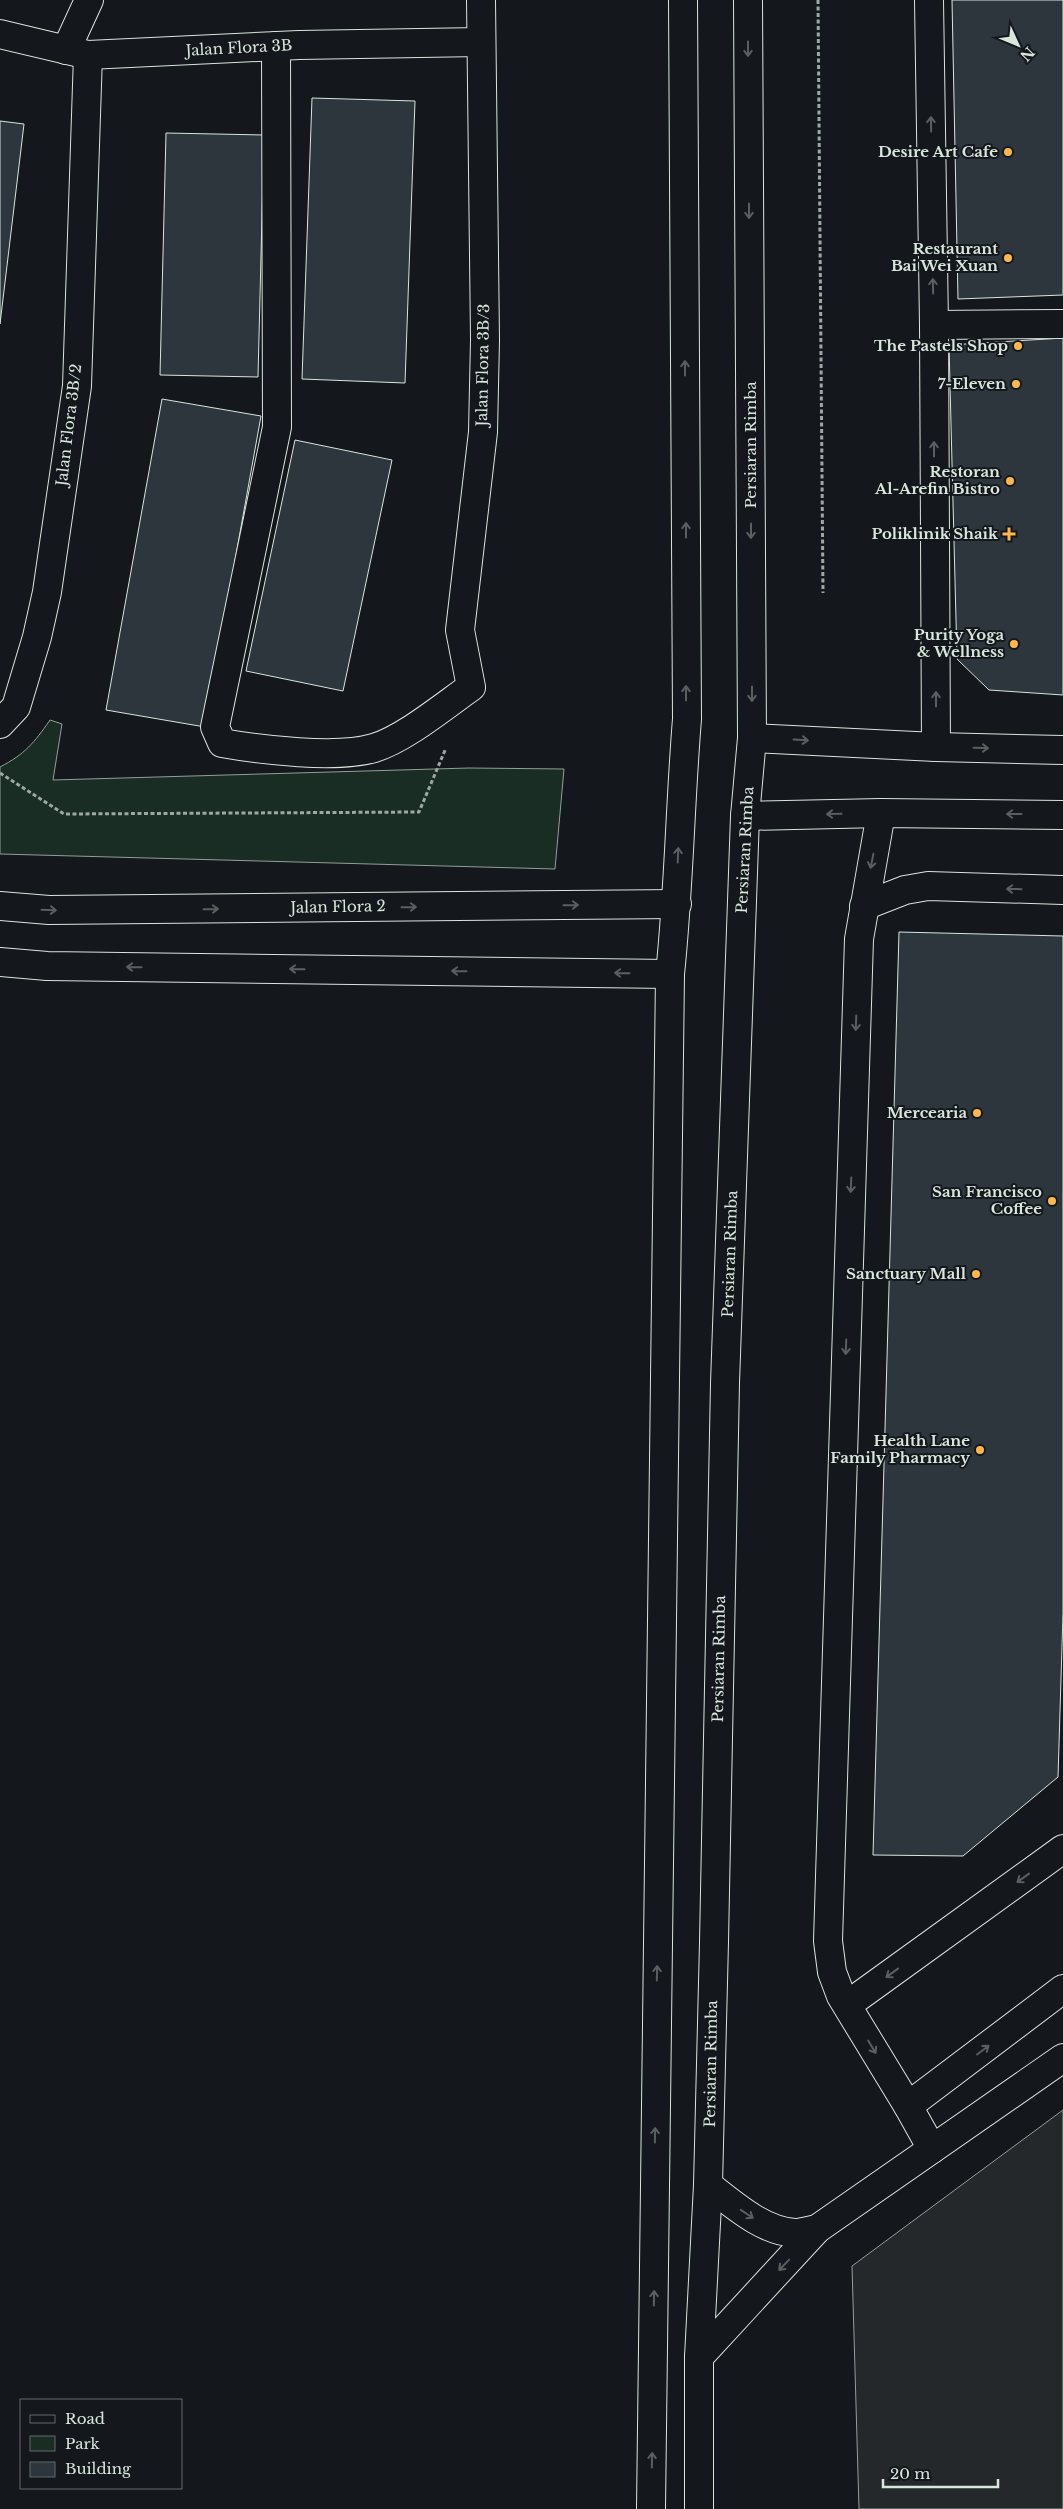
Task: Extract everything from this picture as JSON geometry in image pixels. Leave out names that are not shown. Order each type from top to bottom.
[{"type":"street","points":[[77,53],[89,0]]},
{"type":"street","name":"Jalan Flora 3B/3","points":[[276,46],[277,427],[216,727],[222,742],[240,746],[345,754],[375,748],[401,735],[471,687],[460,630],[483,432],[485,340],[481,0]]},
{"type":"street","points":[[651,2509],[670,974],[677,904],[680,807],[686,719],[683,0]]},
{"type":"street","name":"Persiaran Rimba","points":[[699,2509],[700,2357],[708,2185],[725,1383],[745,816],[752,738],[748,0]]},
{"type":"street","points":[[929,0],[934,325],[936,748]]},
{"type":"street","name":"Jalan Flora 3B","points":[[0,34],[77,53],[276,46],[480,42]]},
{"type":"street","name":"Jalan Flora 3B/2","points":[[0,724],[16,707],[37,637],[47,592],[77,386],[77,53]]},
{"type":"street","points":[[934,325],[1063,324]]},
{"type":"street","points":[[752,738],[936,748],[1063,750]]},
{"type":"street","points":[[881,813],[858,939],[828,1941],[832,1972],[841,1996],[932,2149]]},
{"type":"street","points":[[745,816],[881,813],[1063,815]]},
{"type":"street","points":[[864,906],[905,890],[928,886],[1063,890]]},
{"type":"street","name":"Jalan Flora 2","points":[[0,906],[59,910],[677,904]]},
{"type":"street","points":[[0,962],[47,966],[670,974]]},
{"type":"street","points":[[847,2006],[1063,1849]]},
{"type":"street","points":[[908,2106],[1063,1989]]},
{"type":"street","points":[[700,2357],[817,2229],[1062,2062]]},
{"type":"street","points":[[708,2185],[757,2221],[779,2230],[796,2233],[817,2229]]},
{"type":"path","points":[[818,0],[823,593]]},
{"type":"path","points":[[0,773],[64,814],[419,812],[449,742]]},
{"type":"green space","points":[[50,720],[62,724],[53,780],[469,768],[564,769],[555,869],[0,854],[0,767],[28,747]]},
{"type":"shaded area","points":[[1063,2110],[1063,2509],[859,2509],[852,2266]]},
{"type":"building","points":[[952,0],[1063,0],[1063,295],[958,299]]},
{"type":"building","points":[[312,98],[415,101],[405,383],[302,379]]},
{"type":"building","points":[[0,121],[24,124],[0,324]]},
{"type":"building","points":[[166,133],[264,135],[258,377],[160,375]]},
{"type":"building","points":[[1063,338],[1063,695],[989,690],[957,659],[949,345]]},
{"type":"building","points":[[162,399],[261,416],[205,727],[106,710]]},
{"type":"building","points":[[295,440],[392,460],[343,691],[246,671]]},
{"type":"building","name":"Sanctuary Mall","points":[[899,932],[1063,936],[1063,1613],[1058,1777],[963,1856],[873,1855]]},
{"type":"place","name":"Desire Art Cafe","points":[[1008,152]]},
{"type":"place","name":"Restaurant Bai Wei Xuan","points":[[1008,258]]},
{"type":"place","name":"The Pastels Shop","points":[[1018,346]]},
{"type":"place","name":"7-Eleven","points":[[1016,384]]},
{"type":"place","name":"Restoran Al-Arefin Bistro","points":[[1010,481]]},
{"type":"place","name":"Poliklinik Shaik","points":[[1009,534]]},
{"type":"place","name":"Purity Yoga & Wellness","points":[[1014,644]]},
{"type":"place","name":"Mercearia","points":[[977,1113]]},
{"type":"place","name":"San Francisco Coffee","points":[[1052,1201]]},
{"type":"place","name":"Sanctuary Mall","points":[[976,1274]]},
{"type":"place","name":"Health Lane Family Pharmacy","points":[[980,1450]]}]
